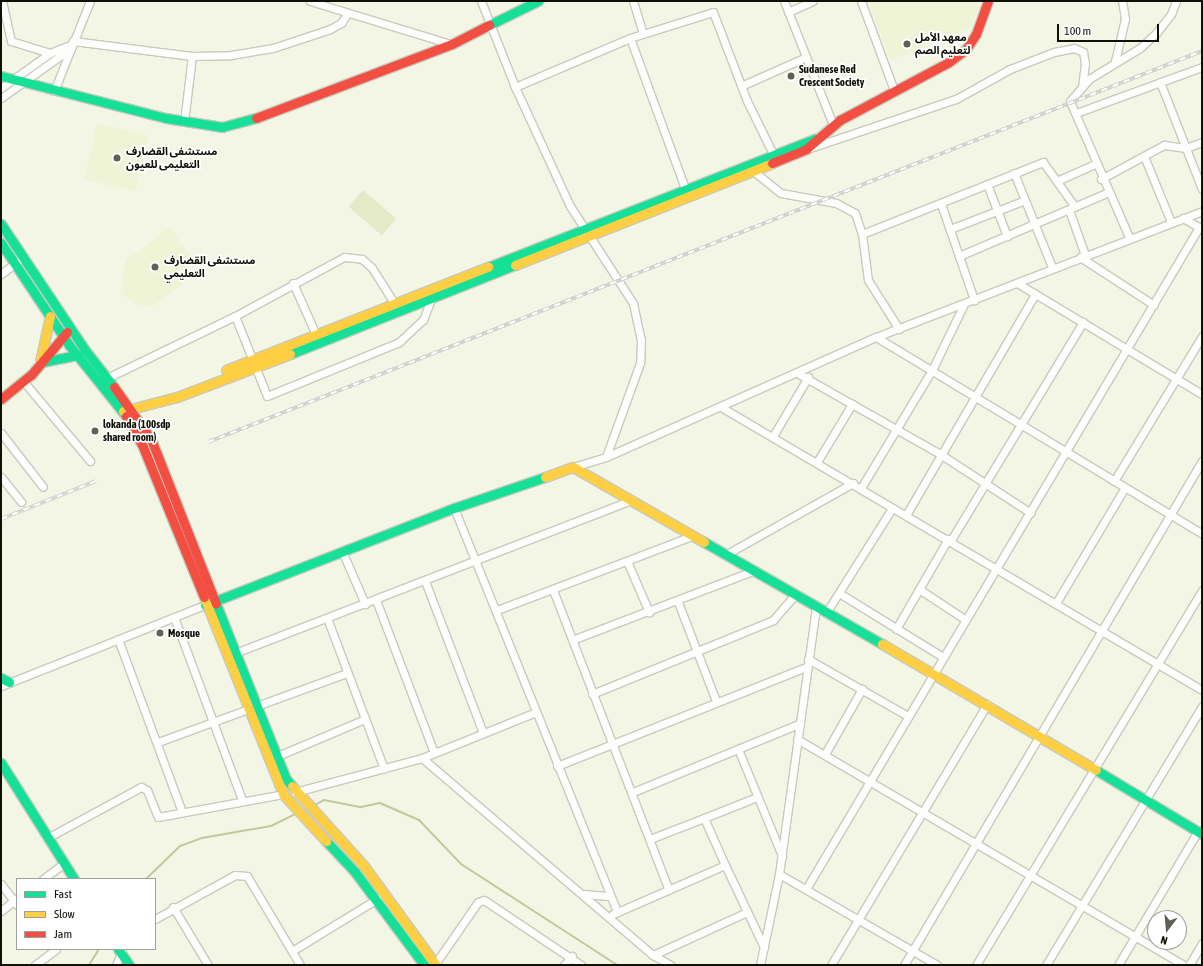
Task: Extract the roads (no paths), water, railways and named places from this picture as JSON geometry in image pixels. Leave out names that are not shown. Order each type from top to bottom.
[{"type":"main road","points":[[1,76],[54,91],[184,122],[205,126],[234,124],[452,44],[538,1]]},
{"type":"main road","points":[[253,364],[432,298],[589,237],[774,158],[816,138],[834,125],[966,49],[976,34],[988,1]]},
{"type":"main road","points":[[774,158],[806,149],[816,138]]},
{"type":"main road","points":[[127,409],[167,397],[177,397],[316,335],[431,288],[685,188],[750,168]]},
{"type":"main road","points":[[1,224],[70,329],[107,378],[169,479],[275,757],[295,792],[392,900],[435,965]]},
{"type":"main road","points":[[1,242],[69,345],[127,409],[159,483],[247,711],[283,794],[290,804],[315,829],[377,899],[424,965]]},
{"type":"main road","points":[[42,362],[50,316]]},
{"type":"main road","points":[[1,399],[24,382],[70,329]]},
{"type":"main road","points":[[42,362],[77,339]]},
{"type":"main road","points":[[42,362],[78,355]]},
{"type":"main road","points":[[205,605],[454,508],[573,467],[816,608],[987,704],[1200,833]]},
{"type":"main road","points":[[159,483],[169,479]]},
{"type":"main road","points":[[1,763],[50,837],[73,878]]},
{"type":"main road","points":[[121,950],[129,965]]},
{"type":"street","points":[[2,1],[12,41],[50,53]]},
{"type":"street","points":[[54,91],[70,44],[90,1]]},
{"type":"street","points":[[310,1],[347,14],[452,44]]},
{"type":"street","points":[[481,1],[515,87],[583,228],[633,303],[641,340],[640,363],[606,457]]},
{"type":"street","points":[[633,1],[643,33]]},
{"type":"street","points":[[784,1],[834,125]]},
{"type":"street","points":[[788,12],[813,1]]},
{"type":"street","points":[[861,1],[894,90]]},
{"type":"street","points":[[1115,61],[1125,19],[1122,1]]},
{"type":"street","points":[[1129,237],[1101,179],[1071,99],[1082,87],[1115,61],[1157,32],[1171,14],[1176,1]]},
{"type":"street","points":[[515,87],[643,33],[713,12],[741,86],[774,158]]},
{"type":"street","points":[[1,88],[50,53],[70,44],[192,56],[273,48],[338,26],[347,14]]},
{"type":"street","points":[[630,38],[685,188]]},
{"type":"street","points":[[1,98],[64,53],[70,44]]},
{"type":"street","points":[[806,149],[965,95],[1010,69],[1054,52],[1074,48],[1083,52],[1085,63],[1082,87]]},
{"type":"street","points":[[184,122],[192,56]]},
{"type":"street","points":[[741,86],[806,56]]},
{"type":"street","points":[[1076,113],[1202,67]]},
{"type":"street","points":[[1160,82],[1202,189]]},
{"type":"street","points":[[1101,179],[1170,143],[1186,148],[1202,142]]},
{"type":"street","points":[[1144,156],[1171,222]]},
{"type":"street","points":[[862,234],[942,204],[987,184],[1045,162],[1059,180],[1072,208],[1083,256],[1154,305]]},
{"type":"street","points":[[1059,180],[1096,164]]},
{"type":"street","points":[[750,168],[781,193],[846,206],[855,213],[862,234],[868,280],[900,329]]},
{"type":"street","points":[[1014,173],[1052,267]]},
{"type":"street","points":[[987,184],[996,211],[1007,236]]},
{"type":"street","points":[[959,256],[1107,193]]},
{"type":"street","points":[[950,229],[1025,200]]},
{"type":"street","points":[[942,204],[974,300]]},
{"type":"street","points":[[573,467],[606,457],[876,338],[1129,237],[1202,211]]},
{"type":"street","points":[[806,889],[943,657],[1068,453],[1154,305],[1201,228],[1183,218]]},
{"type":"street","points":[[107,378],[234,316],[344,257],[362,259],[372,268],[394,303]]},
{"type":"street","points":[[1,274],[24,258]]},
{"type":"street","points":[[293,283],[316,335]]},
{"type":"street","points":[[1017,283],[1202,394]]},
{"type":"street","points":[[234,316],[265,395],[275,393],[399,342],[423,320],[432,298],[431,288]]},
{"type":"street","points":[[906,515],[940,454],[1035,294]]},
{"type":"street","points":[[861,488],[932,370],[964,304]]},
{"type":"street","points":[[896,629],[1019,424],[1083,322]]},
{"type":"street","points":[[1114,481],[1202,336]]},
{"type":"street","points":[[876,338],[932,370],[1114,481],[1124,489],[1202,534]]},
{"type":"street","points":[[797,373],[808,377],[940,454],[1031,512]]},
{"type":"street","points":[[773,436],[808,377]]},
{"type":"street","points":[[24,382],[90,461]]},
{"type":"street","points":[[817,462],[852,404]]},
{"type":"street","points":[[721,407],[853,483],[892,508],[950,540],[1202,690]]},
{"type":"street","points":[[1,433],[43,487]]},
{"type":"street","points":[[904,965],[1172,516],[1202,461]]},
{"type":"street","points":[[1,477],[21,502]]},
{"type":"street","points":[[725,555],[853,483]]},
{"type":"street","points":[[1056,603],[1124,489]]},
{"type":"street","points":[[235,653],[477,562],[631,500]]},
{"type":"street","points":[[454,508],[497,610],[557,766],[610,896],[614,914]]},
{"type":"street","points":[[826,613],[892,508]]},
{"type":"street","points":[[497,610],[692,536]]},
{"type":"street","points":[[342,551],[365,604]]},
{"type":"street","points":[[627,561],[649,612]]},
{"type":"street","points":[[572,640],[678,602],[753,571]]},
{"type":"street","points":[[425,581],[483,733]]},
{"type":"street","points":[[919,589],[966,620]]},
{"type":"street","points":[[553,590],[668,888]]},
{"type":"street","points":[[976,965],[1029,874],[1158,665],[1202,590]]},
{"type":"street","points":[[838,593],[943,657]]},
{"type":"street","points":[[592,694],[773,620],[794,595]]},
{"type":"street","points":[[376,600],[434,753]]},
{"type":"street","points":[[678,602],[716,701]]},
{"type":"street","points":[[4,682],[205,605]]},
{"type":"street","points":[[760,965],[782,856],[806,668],[816,608]]},
{"type":"street","points":[[174,617],[242,800]]},
{"type":"street","points":[[326,618],[384,769]]},
{"type":"street","points":[[118,639],[158,742],[182,812]]},
{"type":"street","points":[[808,659],[908,716]]},
{"type":"street","points":[[557,766],[612,742],[716,701],[806,668]]},
{"type":"street","points":[[158,742],[213,724],[347,674]]},
{"type":"street","points":[[825,754],[862,690]]},
{"type":"street","points":[[831,965],[860,920],[987,704]]},
{"type":"street","points":[[1046,965],[1202,706]]},
{"type":"street","points":[[295,792],[422,758],[536,712]]},
{"type":"street","points":[[275,757],[365,719]]},
{"type":"street","points":[[632,792],[799,724]]},
{"type":"street","points":[[797,739],[870,780],[1183,965]]},
{"type":"street","points":[[738,749],[756,797],[782,856]]},
{"type":"street","points":[[422,758],[585,894],[614,914],[654,955],[670,965]]},
{"type":"street","points":[[50,837],[141,787],[147,790],[157,817],[242,800],[283,794]]},
{"type":"street","points":[[650,839],[756,797]]},
{"type":"street","points":[[704,818],[764,948]]},
{"type":"street","points":[[1118,965],[1200,833]]},
{"type":"street","points":[[44,878],[64,863]]},
{"type":"street","points":[[614,914],[668,888],[725,865]]},
{"type":"street","points":[[779,874],[937,965]]},
{"type":"street","points":[[156,918],[173,907],[235,875],[246,876],[300,965]]},
{"type":"street","points":[[1,884],[16,901],[1,911]]},
{"type":"street","points":[[585,894],[610,896]]},
{"type":"street","points":[[292,952],[377,899]]},
{"type":"street","points":[[435,965],[478,902],[484,900],[572,956],[581,965]]},
{"type":"street","points":[[173,907],[208,965]]},
{"type":"street","points":[[654,955],[747,912]]},
{"type":"street","points":[[1189,965],[1202,943]]},
{"type":"street","points":[[35,965],[54,950]]},
{"type":"street","points":[[116,965],[121,950]]},
{"type":"street","points":[[564,965],[572,956]]},
{"type":"waterway","points":[[315,805],[324,800],[361,807],[380,803],[419,820],[461,864],[617,965]]},
{"type":"waterway","points":[[147,878],[180,846],[202,838],[271,826],[296,814]]},
{"type":"waterway","points":[[89,965],[98,950]]},
{"type":"railway","points":[[208,442],[1202,51]]},
{"type":"railway","points":[[1,519],[96,481]]},
{"type":"place","name":"معهد الأمل لتعليم الصم","points":[[907,44]]},
{"type":"place","name":"Sudanese Red Crescent Society","points":[[791,76]]},
{"type":"place","name":"مستشفى القضارف التعليمى للعيون","points":[[117,158]]},
{"type":"place","name":"مستشفى القضارف التعليمي","points":[[155,267]]},
{"type":"place","name":"lokanda (100sdp shared room)","points":[[95,431]]},
{"type":"place","name":"Mosque","points":[[160,633]]}]
